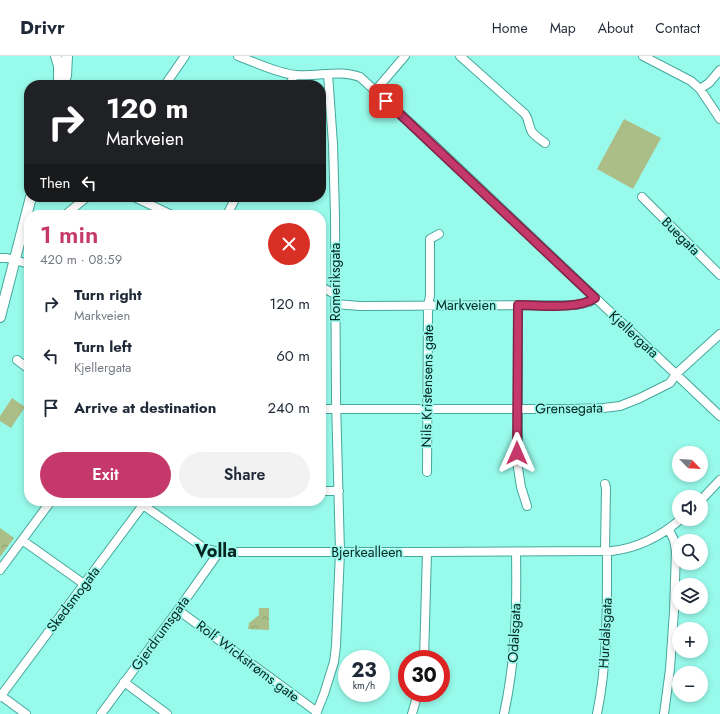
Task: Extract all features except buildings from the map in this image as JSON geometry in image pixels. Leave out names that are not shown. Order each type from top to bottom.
[{"type":"street","points":[[56,56],[59,66],[60,80]]},
{"type":"street","points":[[63,80],[66,76],[67,56]]},
{"type":"street","points":[[168,80],[185,56]]},
{"type":"street","name":"Kjellergata","points":[[238,56],[294,75],[350,73],[360,77],[431,142],[720,416]]},
{"type":"street","points":[[375,91],[405,56]]},
{"type":"street","points":[[460,56],[525,114],[529,119],[529,126],[532,133],[545,143]]},
{"type":"street","points":[[643,56],[691,81],[700,88],[720,119]]},
{"type":"street","points":[[700,88],[709,82],[720,70]]},
{"type":"street","name":"Romeriksgata","points":[[316,713],[324,694],[334,662],[340,552],[336,410],[333,144],[328,74]]},
{"type":"street","points":[[292,80],[294,75]]},
{"type":"street","name":"Buegata","points":[[642,197],[720,275]]},
{"type":"street","points":[[71,210],[80,202]]},
{"type":"street","points":[[145,202],[161,210]]},
{"type":"street","name":"Nils Kristensens gate","points":[[427,472],[426,409],[428,305],[430,296],[430,239],[439,234]]},
{"type":"street","points":[[0,317],[22,262],[24,244]]},
{"type":"street","points":[[0,258],[22,262]]},
{"type":"street","points":[[326,290],[335,294]]},
{"type":"street","name":"Markveien","points":[[336,304],[360,306],[576,305],[589,302],[595,298]]},
{"type":"street","points":[[518,305],[518,468],[521,487],[527,506]]},
{"type":"street","name":"Grensegata","points":[[326,409],[595,409],[620,406],[670,383],[676,374],[720,334]]},
{"type":"street","points":[[17,360],[24,365]]},
{"type":"street","points":[[708,493],[720,480]]},
{"type":"street","points":[[605,484],[606,551]]},
{"type":"street","points":[[326,491],[339,491]]},
{"type":"street","points":[[0,570],[47,506]]},
{"type":"street","name":"Skedsmogata","points":[[0,696],[143,506]]},
{"type":"street","name":"Bjerkealleen","points":[[149,506],[204,548],[219,552],[606,551],[641,544],[669,530],[673,526]]},
{"type":"street","points":[[664,714],[670,669],[676,552],[674,540],[669,530]]},
{"type":"street","points":[[22,540],[84,584]]},
{"type":"street","name":"Hurdalsgata","points":[[597,714],[605,658],[608,609],[606,551]]},
{"type":"street","name":"Gjerdrumsgata","points":[[101,714],[219,552]]},
{"type":"street","points":[[424,650],[427,552]]},
{"type":"street","name":"Odalsgata","points":[[504,714],[510,688],[515,645],[516,552]]},
{"type":"street","name":"Rolf Wickstrøms gate","points":[[178,610],[316,713]]},
{"type":"street","points":[[124,682],[167,714]]},
{"type":"street","points":[[0,696],[26,714]]},
{"type":"street","points":[[412,714],[415,702]]},
{"type":"green space","points":[[624,119],[661,138],[633,189],[597,169]]},
{"type":"green space","points":[[12,398],[24,406],[11,428],[0,421],[0,416]]},
{"type":"green space","points":[[0,528],[14,538],[0,557]]},
{"type":"green space","points":[[259,608],[269,608],[269,630],[248,629],[249,623],[259,615]]},
{"type":"district","name":"Volla","points":[[216,551]]},
{"type":"route","points":[[386,101],[595,298],[584,304],[576,305],[518,305],[517,453]]}]
